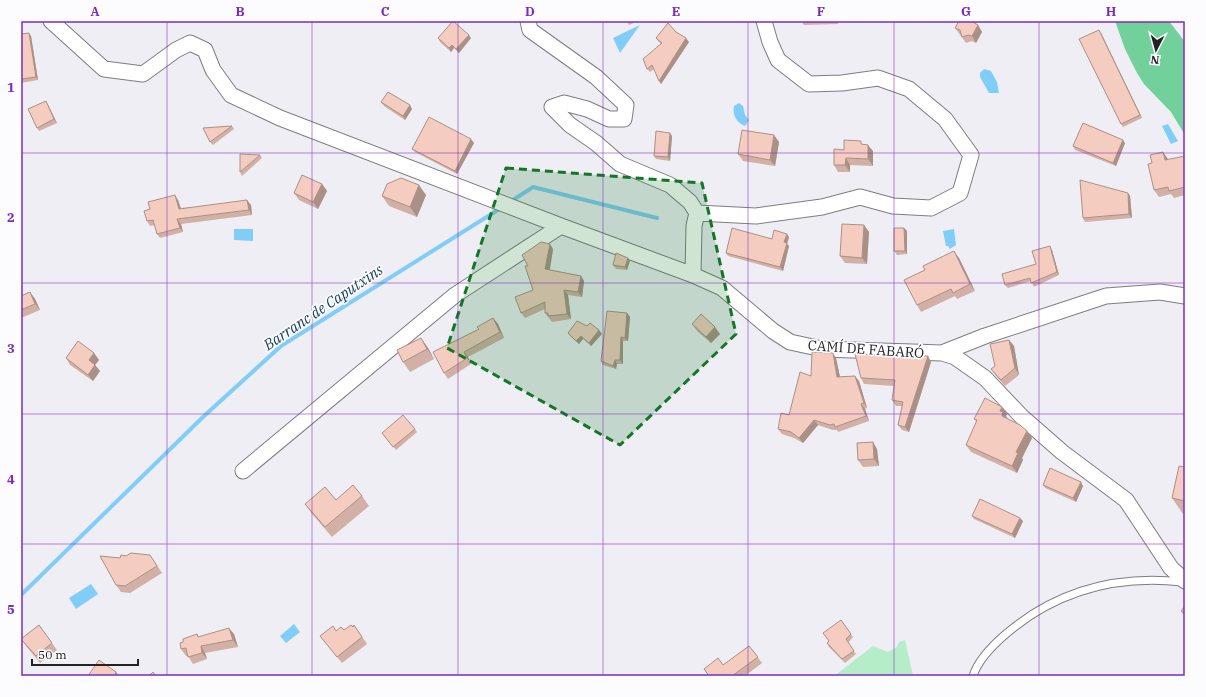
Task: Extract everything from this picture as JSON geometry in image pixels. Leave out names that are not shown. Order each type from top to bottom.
[{"type":"street","name":"CAMÍ DE FABARÓ","points":[[52,21],[104,69],[143,74],[176,50],[190,42],[205,50],[213,70],[231,95],[280,118],[561,226],[693,274],[722,288],[773,331],[790,342],[822,349],[942,353]]},
{"type":"street","points":[[528,21],[530,30],[596,77],[626,105],[624,119],[609,119],[587,109],[564,103],[552,107],[570,125],[596,143],[620,164],[670,185],[690,202],[698,213]]},
{"type":"street","points":[[698,213],[756,216],[822,207],[860,197],[893,206],[931,208],[960,193],[971,155],[945,119],[909,89],[878,78],[842,83],[809,84],[778,60],[770,42],[764,21]]},
{"type":"street","points":[[693,274],[694,226],[698,213]]},
{"type":"street","points":[[243,471],[455,295],[561,226]]},
{"type":"street","points":[[942,353],[985,336],[1106,296],[1160,292],[1185,296]]},
{"type":"street","points":[[942,353],[955,357],[985,378],[1022,417],[1062,452],[1126,500],[1171,568],[1185,582]]},
{"type":"lane","points":[[973,676],[996,642],[1026,619],[1055,600],[1075,592],[1113,583],[1159,580],[1185,582]]},
{"type":"highlighted area","points":[[506,168],[702,183],[736,334],[620,445],[447,348]]},
{"type":"green space","points":[[1115,21],[1169,21],[1185,42],[1185,135],[1171,112],[1144,84],[1137,73],[1125,49]]},
{"type":"green space","points":[[905,640],[913,676],[834,676],[873,646],[888,652],[896,648],[899,642]]},
{"type":"water","points":[[640,25],[620,53],[613,38]]},
{"type":"water","points":[[984,69],[991,71],[997,82],[999,93],[989,93],[980,77],[980,73]]},
{"type":"water","points":[[739,103],[743,106],[745,115],[749,120],[745,126],[739,123],[734,115],[734,106]]},
{"type":"water","points":[[1168,124],[1178,141],[1171,144],[1162,126]]},
{"type":"water","points":[[234,229],[253,229],[253,241],[234,240]]},
{"type":"water","points":[[954,229],[956,245],[950,249],[946,246],[943,231]]},
{"type":"water","points":[[91,584],[98,594],[76,609],[69,598]]},
{"type":"water","points":[[294,624],[300,632],[286,643],[280,636]]},
{"type":"building","points":[[453,21],[469,35],[456,49],[452,45],[449,48],[438,38]]},
{"type":"building","points":[[959,21],[971,21],[978,25],[972,36],[968,35],[962,37],[960,30],[955,28]]},
{"type":"building","points":[[668,23],[676,32],[686,38],[659,81],[652,65],[647,69],[643,59],[662,43],[656,38]]},
{"type":"building","points":[[1099,30],[1140,115],[1121,124],[1079,39]]},
{"type":"building","points":[[29,33],[36,77],[21,79],[21,34]]},
{"type":"building","points":[[388,92],[410,105],[403,116],[381,102]]},
{"type":"building","points":[[46,101],[54,119],[37,128],[28,109]]},
{"type":"building","points":[[429,117],[471,139],[455,171],[412,149]]},
{"type":"building","points":[[1083,123],[1123,140],[1113,163],[1073,146]]},
{"type":"building","points":[[232,126],[210,142],[203,128]]},
{"type":"building","points":[[742,130],[774,135],[770,160],[738,154]]},
{"type":"building","points":[[656,131],[670,133],[668,157],[654,156]]},
{"type":"building","points":[[844,140],[861,141],[861,144],[868,145],[868,159],[846,158],[845,165],[834,165],[834,149],[844,150]]},
{"type":"building","points":[[1163,152],[1165,160],[1185,156],[1185,187],[1169,191],[1168,187],[1154,190],[1148,164],[1152,163],[1150,155]]},
{"type":"building","points":[[240,154],[260,155],[240,172]]},
{"type":"building","points":[[302,175],[322,184],[313,202],[294,193]]},
{"type":"building","points":[[401,178],[419,185],[410,207],[382,196],[387,184]]},
{"type":"building","points":[[1080,180],[1128,193],[1129,214],[1083,218]]},
{"type":"building","points":[[175,195],[179,209],[247,200],[249,210],[177,219],[180,228],[157,234],[153,220],[147,221],[144,211],[150,209],[148,202]]},
{"type":"building","points":[[842,224],[864,225],[862,258],[840,256]]},
{"type":"building","points":[[732,228],[772,239],[774,230],[787,234],[784,242],[787,243],[780,267],[726,253]]},
{"type":"building","points":[[894,228],[904,228],[905,251],[894,251]]},
{"type":"building","points":[[541,242],[550,244],[545,269],[581,276],[578,292],[564,290],[567,314],[548,316],[548,313],[545,313],[545,302],[521,313],[515,297],[533,290],[525,266],[528,266],[522,255]]},
{"type":"building","points":[[1050,246],[1057,272],[1031,283],[1030,278],[1005,285],[1002,274],[1036,264],[1032,251]]},
{"type":"building","points":[[954,251],[970,284],[953,293],[951,289],[917,305],[904,280],[925,270],[923,266]]},
{"type":"building","points":[[616,253],[628,258],[625,267],[613,265]]},
{"type":"building","points":[[30,292],[35,304],[21,310],[21,296]]},
{"type":"building","points":[[607,311],[627,313],[625,338],[621,337],[620,360],[615,360],[613,366],[601,361]]},
{"type":"building","points":[[701,314],[715,327],[706,337],[692,324]]},
{"type":"building","points":[[493,318],[500,332],[464,352],[467,358],[444,373],[433,352],[479,329],[477,327]]},
{"type":"building","points":[[577,321],[587,326],[590,323],[599,330],[589,343],[581,336],[576,341],[568,333]]},
{"type":"building","points":[[421,338],[427,349],[403,362],[397,350]]},
{"type":"building","points":[[1009,340],[1015,368],[1001,380],[991,369],[995,366],[990,344]]},
{"type":"building","points":[[78,341],[94,353],[89,360],[95,365],[88,375],[66,358]]},
{"type":"building","points":[[812,352],[833,353],[837,377],[855,376],[864,403],[861,404],[866,416],[835,427],[834,424],[830,425],[814,420],[799,438],[791,432],[778,429],[781,413],[789,415],[800,372],[811,376]]},
{"type":"building","points":[[855,354],[928,356],[905,427],[898,425],[903,402],[892,400],[895,380],[861,378]]},
{"type":"building","points":[[985,398],[1002,407],[1000,411],[1003,412],[1002,416],[1020,425],[1027,431],[1016,452],[1018,453],[1012,466],[966,445],[977,420],[974,419]]},
{"type":"building","points":[[403,415],[415,429],[393,447],[382,433]]},
{"type":"building","points":[[873,442],[874,459],[858,460],[857,443]]},
{"type":"building","points":[[1179,466],[1185,467],[1185,501],[1172,498]]},
{"type":"building","points":[[1050,468],[1081,482],[1073,498],[1043,485]]},
{"type":"building","points":[[353,485],[362,496],[325,527],[305,504],[325,487],[336,500]]},
{"type":"building","points":[[980,499],[1020,518],[1012,534],[972,516]]},
{"type":"building","points":[[131,553],[150,555],[157,566],[125,586],[116,585],[100,556],[120,558],[121,555],[126,556]]},
{"type":"building","points":[[1185,606],[1185,613],[1181,611]]},
{"type":"building","points":[[841,620],[851,634],[846,639],[854,651],[842,659],[827,643],[829,641],[823,633]]},
{"type":"building","points":[[39,625],[52,643],[36,656],[21,639]]},
{"type":"building","points":[[351,625],[353,627],[354,625],[362,637],[337,657],[320,636],[333,626],[336,631],[341,627],[344,630]]},
{"type":"building","points":[[229,628],[233,640],[201,646],[202,653],[188,657],[186,648],[181,649],[180,643],[183,642],[183,639],[197,634],[198,637]]},
{"type":"building","points":[[749,646],[758,657],[732,676],[709,676],[704,669],[718,658],[723,665]]},
{"type":"building","points":[[99,660],[116,672],[115,673],[117,676],[88,676]]},
{"type":"building","points":[[153,672],[156,676],[149,676]]},
{"type":"waterway","name":"Barranc de Caputxins","points":[[510,202],[533,187],[657,218]]},
{"type":"waterway","name":"Barranc de Caputxins","points":[[21,595],[204,416],[281,346],[501,208]]}]
